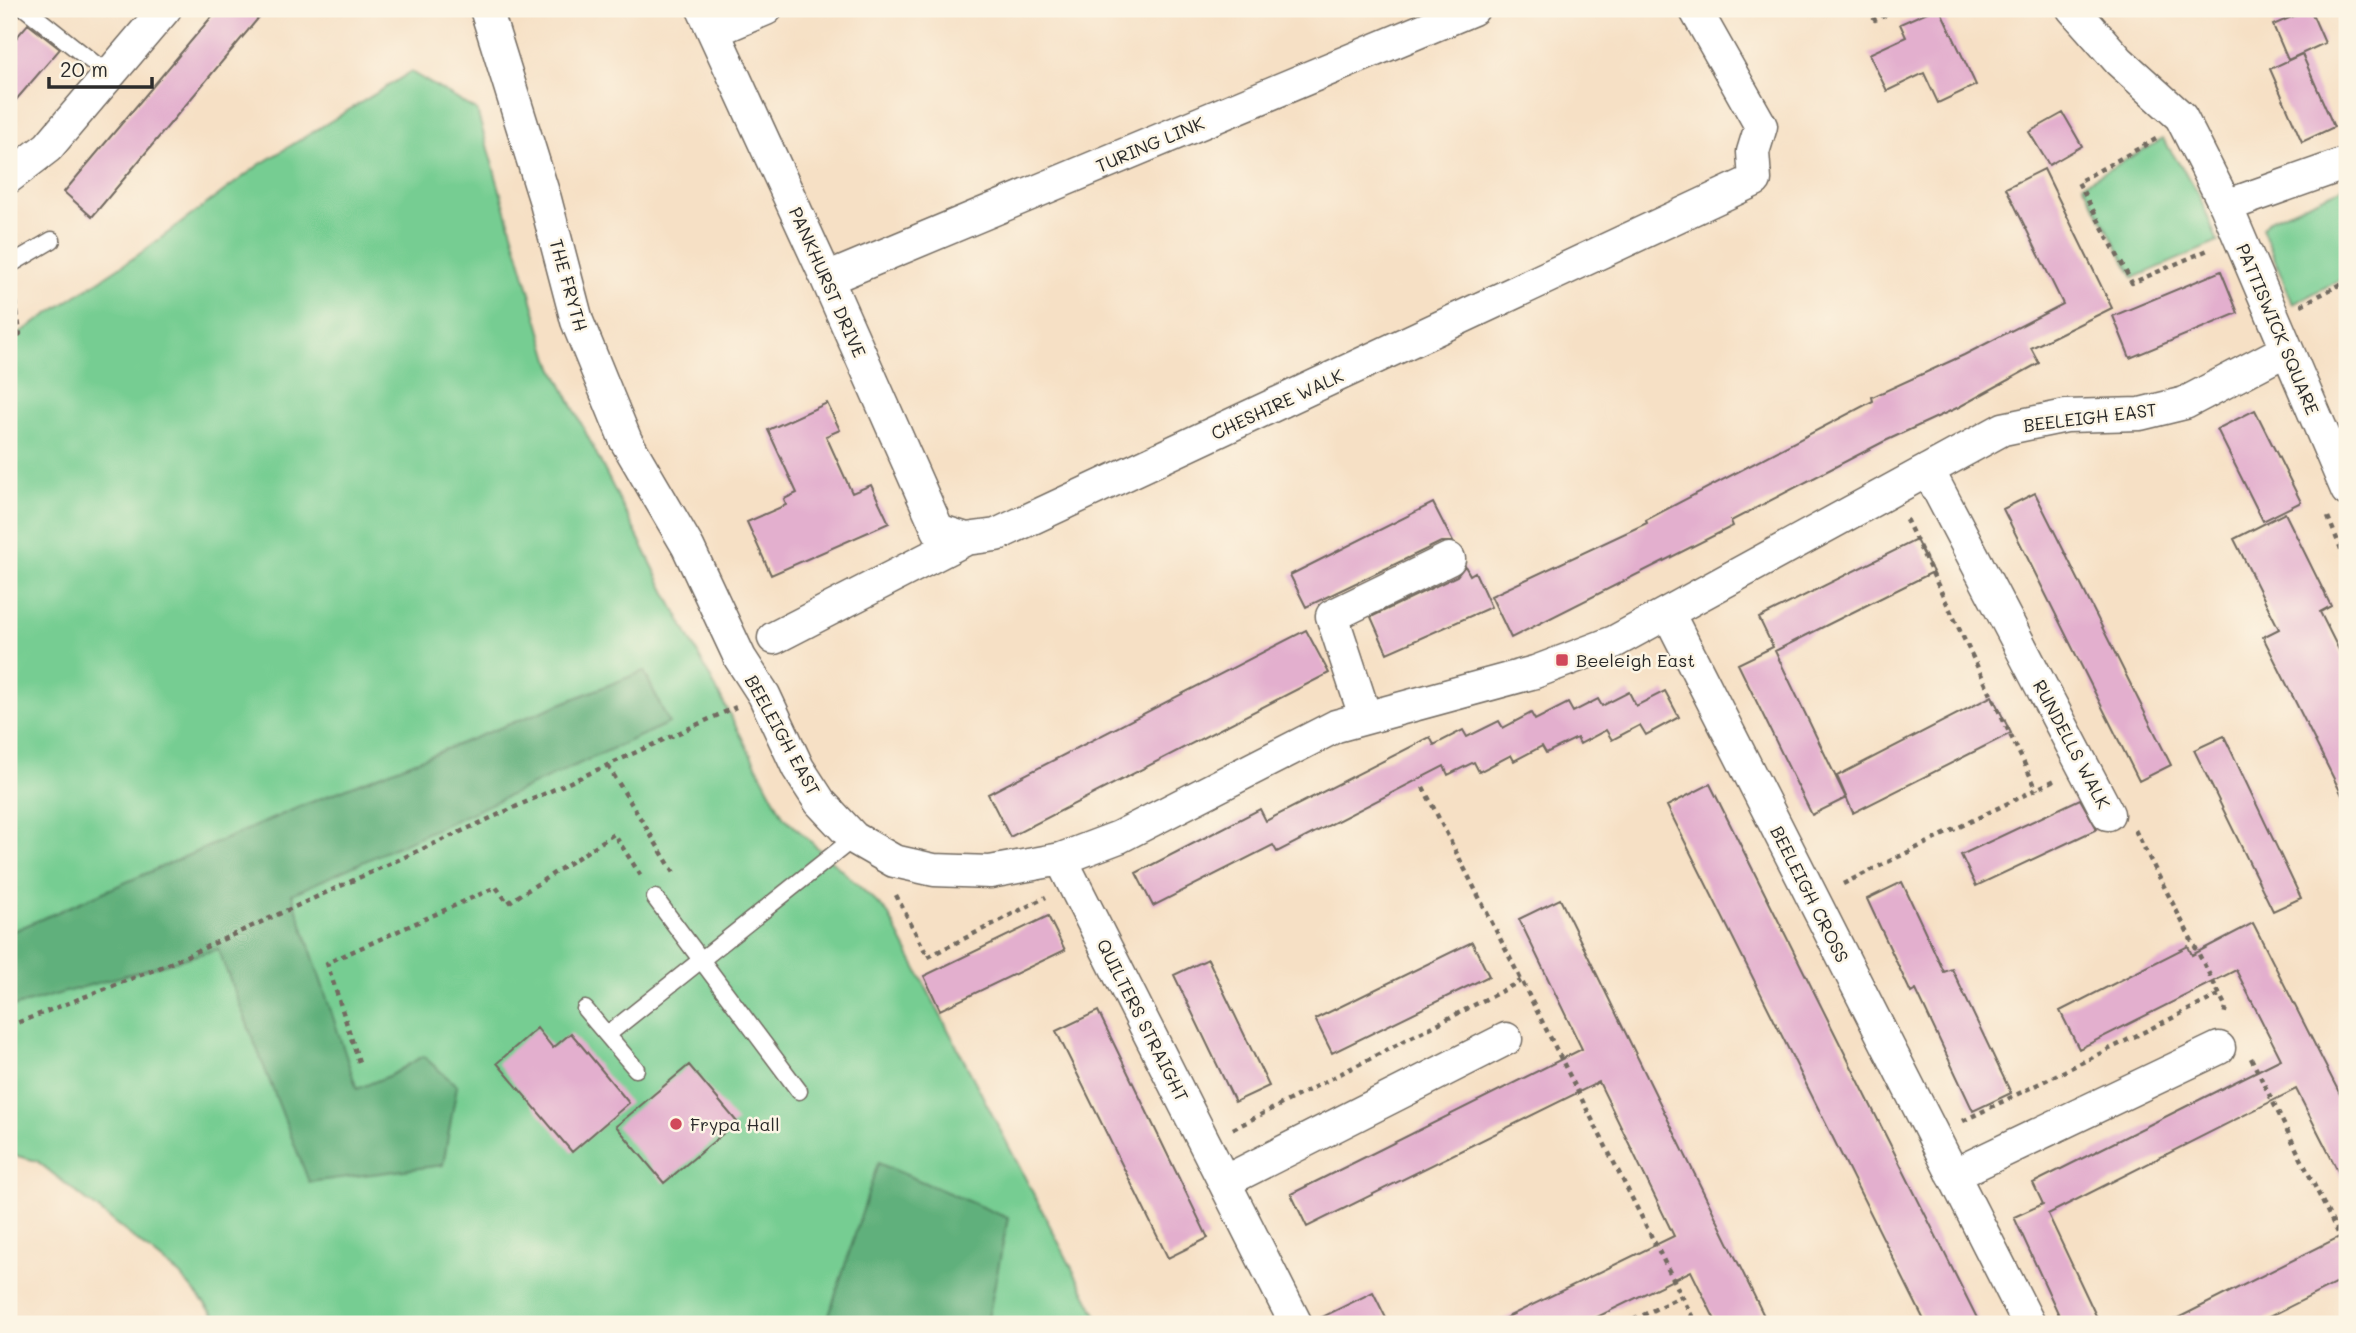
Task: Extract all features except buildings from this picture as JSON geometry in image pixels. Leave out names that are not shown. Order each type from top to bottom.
[{"type":"street","points":[[9,177],[48,147],[165,9]]},
{"type":"street","name":"THE FRYTH","points":[[486,9],[542,186],[578,321],[626,440],[688,547]]},
{"type":"street","points":[[708,20],[766,9]]},
{"type":"street","name":"TURING LINK","points":[[827,279],[1473,9]]},
{"type":"street","name":"CHESHIRE WALK","points":[[774,638],[966,539],[996,536],[1755,180],[1753,152],[1760,126],[1695,9]]},
{"type":"street","name":"PATTISWICK SQUARE","points":[[2073,9],[2119,61],[2181,117],[2226,206],[2286,350],[2338,500]]},
{"type":"street","name":"PANKHURST DRIVE","points":[[708,20],[938,530],[966,539]]},
{"type":"street","points":[[2226,206],[2347,163]]},
{"type":"street","name":"BEELEIGH EAST","points":[[688,547],[740,658],[764,695],[798,768],[820,802],[854,838],[894,861],[934,870],[990,872],[1061,859],[1119,837],[1336,726],[1365,716],[1476,689],[1580,657],[1668,613],[2003,429],[2066,416],[2140,414],[2185,403],[2286,350]]},
{"type":"street","name":"RUNDELLS WALK","points":[[1928,470],[2108,814]]},
{"type":"street","points":[[1365,716],[1332,616],[1449,559]]},
{"type":"street","name":"BEELEIGH CROSS","points":[[1668,613],[2029,1324]]},
{"type":"street","name":"QUILTERS STRAIGHT","points":[[1061,859],[1296,1324]]},
{"type":"street","points":[[1226,1181],[1521,1040]]},
{"type":"street","points":[[1953,1175],[2232,1048]]},
{"type":"lane","points":[[26,9],[109,75]]},
{"type":"lane","points":[[10,262],[52,240]]},
{"type":"lane","points":[[607,1035],[854,838]]},
{"type":"lane","points":[[654,898],[799,1091]]},
{"type":"lane","points":[[585,1009],[636,1069]]},
{"type":"path","points":[[1868,9],[1875,20],[1899,9]]},
{"type":"path","points":[[2341,9],[2347,45]]},
{"type":"path","points":[[2163,135],[2078,182],[2132,283],[2212,248]]},
{"type":"path","points":[[9,340],[20,334],[10,262]]},
{"type":"path","points":[[2292,309],[2347,281]]},
{"type":"path","points":[[2338,500],[2328,522],[2347,564]]},
{"type":"path","points":[[1905,517],[2036,790]]},
{"type":"path","points":[[9,1026],[164,966],[764,695]]},
{"type":"path","points":[[607,766],[676,876]]},
{"type":"path","points":[[1836,887],[2060,778]]},
{"type":"path","points":[[1423,787],[1696,1324]]},
{"type":"path","name":"RUNDELLS WALK","points":[[2108,814],[2132,822],[2231,1017]]},
{"type":"path","points":[[359,1062],[327,963],[496,887],[508,903],[614,834],[654,898]]},
{"type":"path","points":[[1232,1130],[1521,981]]},
{"type":"path","points":[[1956,1124],[2219,995]]},
{"type":"path","points":[[2226,1007],[2232,1048],[2347,1251]]},
{"type":"path","points":[[1521,1040],[1549,1034]]},
{"type":"path","points":[[1625,1324],[1682,1296]]},
{"type":"green space","points":[[411,72],[477,111],[549,359],[670,601],[783,816],[887,912],[1101,1324],[222,1324],[180,1275],[37,1161],[9,1154],[9,340],[138,255],[259,165]]},
{"type":"green space","points":[[2163,139],[2198,193],[2218,242],[2134,278],[2083,184]]},
{"type":"green space","points":[[2347,186],[2347,276],[2293,304],[2262,228],[2269,220]]},
{"type":"green space","points":[[644,671],[669,723],[292,894],[357,1089],[391,1075],[423,1056],[457,1086],[443,1165],[309,1182],[218,949],[9,1008],[9,933],[304,805]]},
{"type":"green space","points":[[878,1163],[1008,1218],[987,1324],[848,1324],[827,1321]]},
{"type":"place","name":"Beeleigh East","points":[[1562,660]]},
{"type":"place","name":"Frypa Hall","points":[[676,1124]]}]
